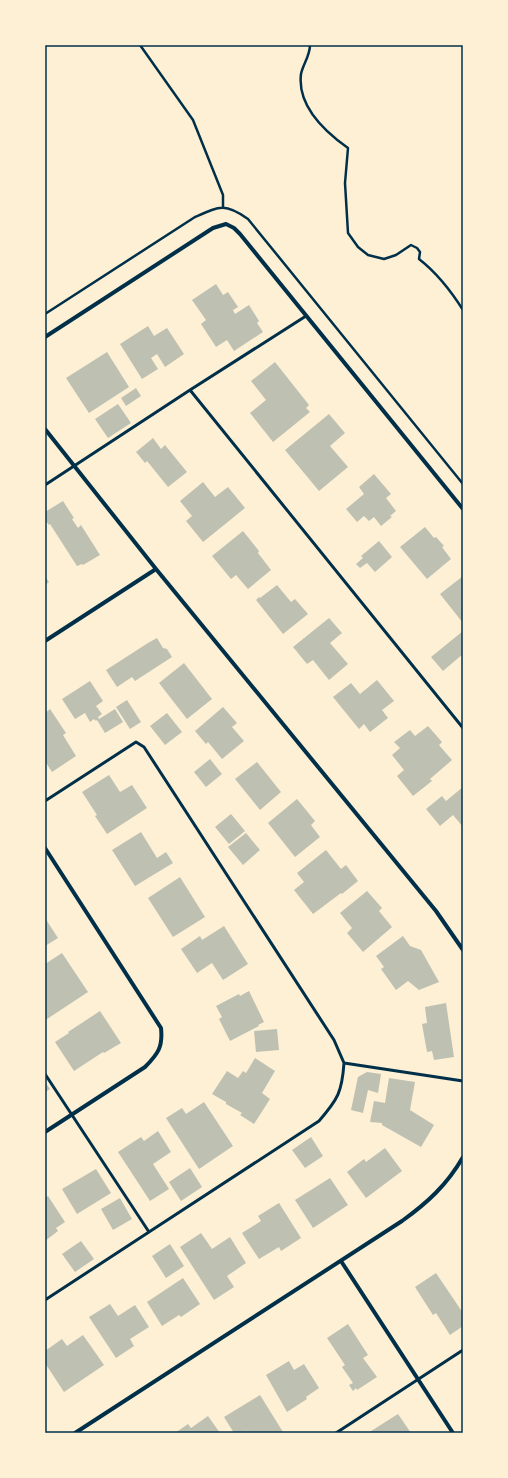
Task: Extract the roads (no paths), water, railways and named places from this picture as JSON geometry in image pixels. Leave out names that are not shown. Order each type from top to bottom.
[{"type":"street","points":[[45,337],[214,228],[226,224],[234,228],[240,234],[463,508]]},
{"type":"street","points":[[45,429],[156,569],[436,911],[463,950]]},
{"type":"street","points":[[45,641],[156,569]]},
{"type":"street","points":[[45,848],[161,1028],[162,1038],[160,1049],[145,1067],[45,1132]]},
{"type":"street","points":[[75,1433],[419,1209],[437,1192],[456,1169],[463,1157]]},
{"type":"street","points":[[341,1261],[453,1433]]},
{"type":"lane","points":[[45,485],[306,316]]},
{"type":"lane","points":[[190,390],[463,728]]},
{"type":"lane","points":[[45,800],[136,742],[144,747],[334,1040],[344,1063],[343,1081],[335,1102],[319,1121],[45,1300]]},
{"type":"lane","points":[[344,1063],[463,1081]]},
{"type":"lane","points":[[45,1074],[149,1232]]},
{"type":"lane","points":[[336,1433],[463,1350]]}]
